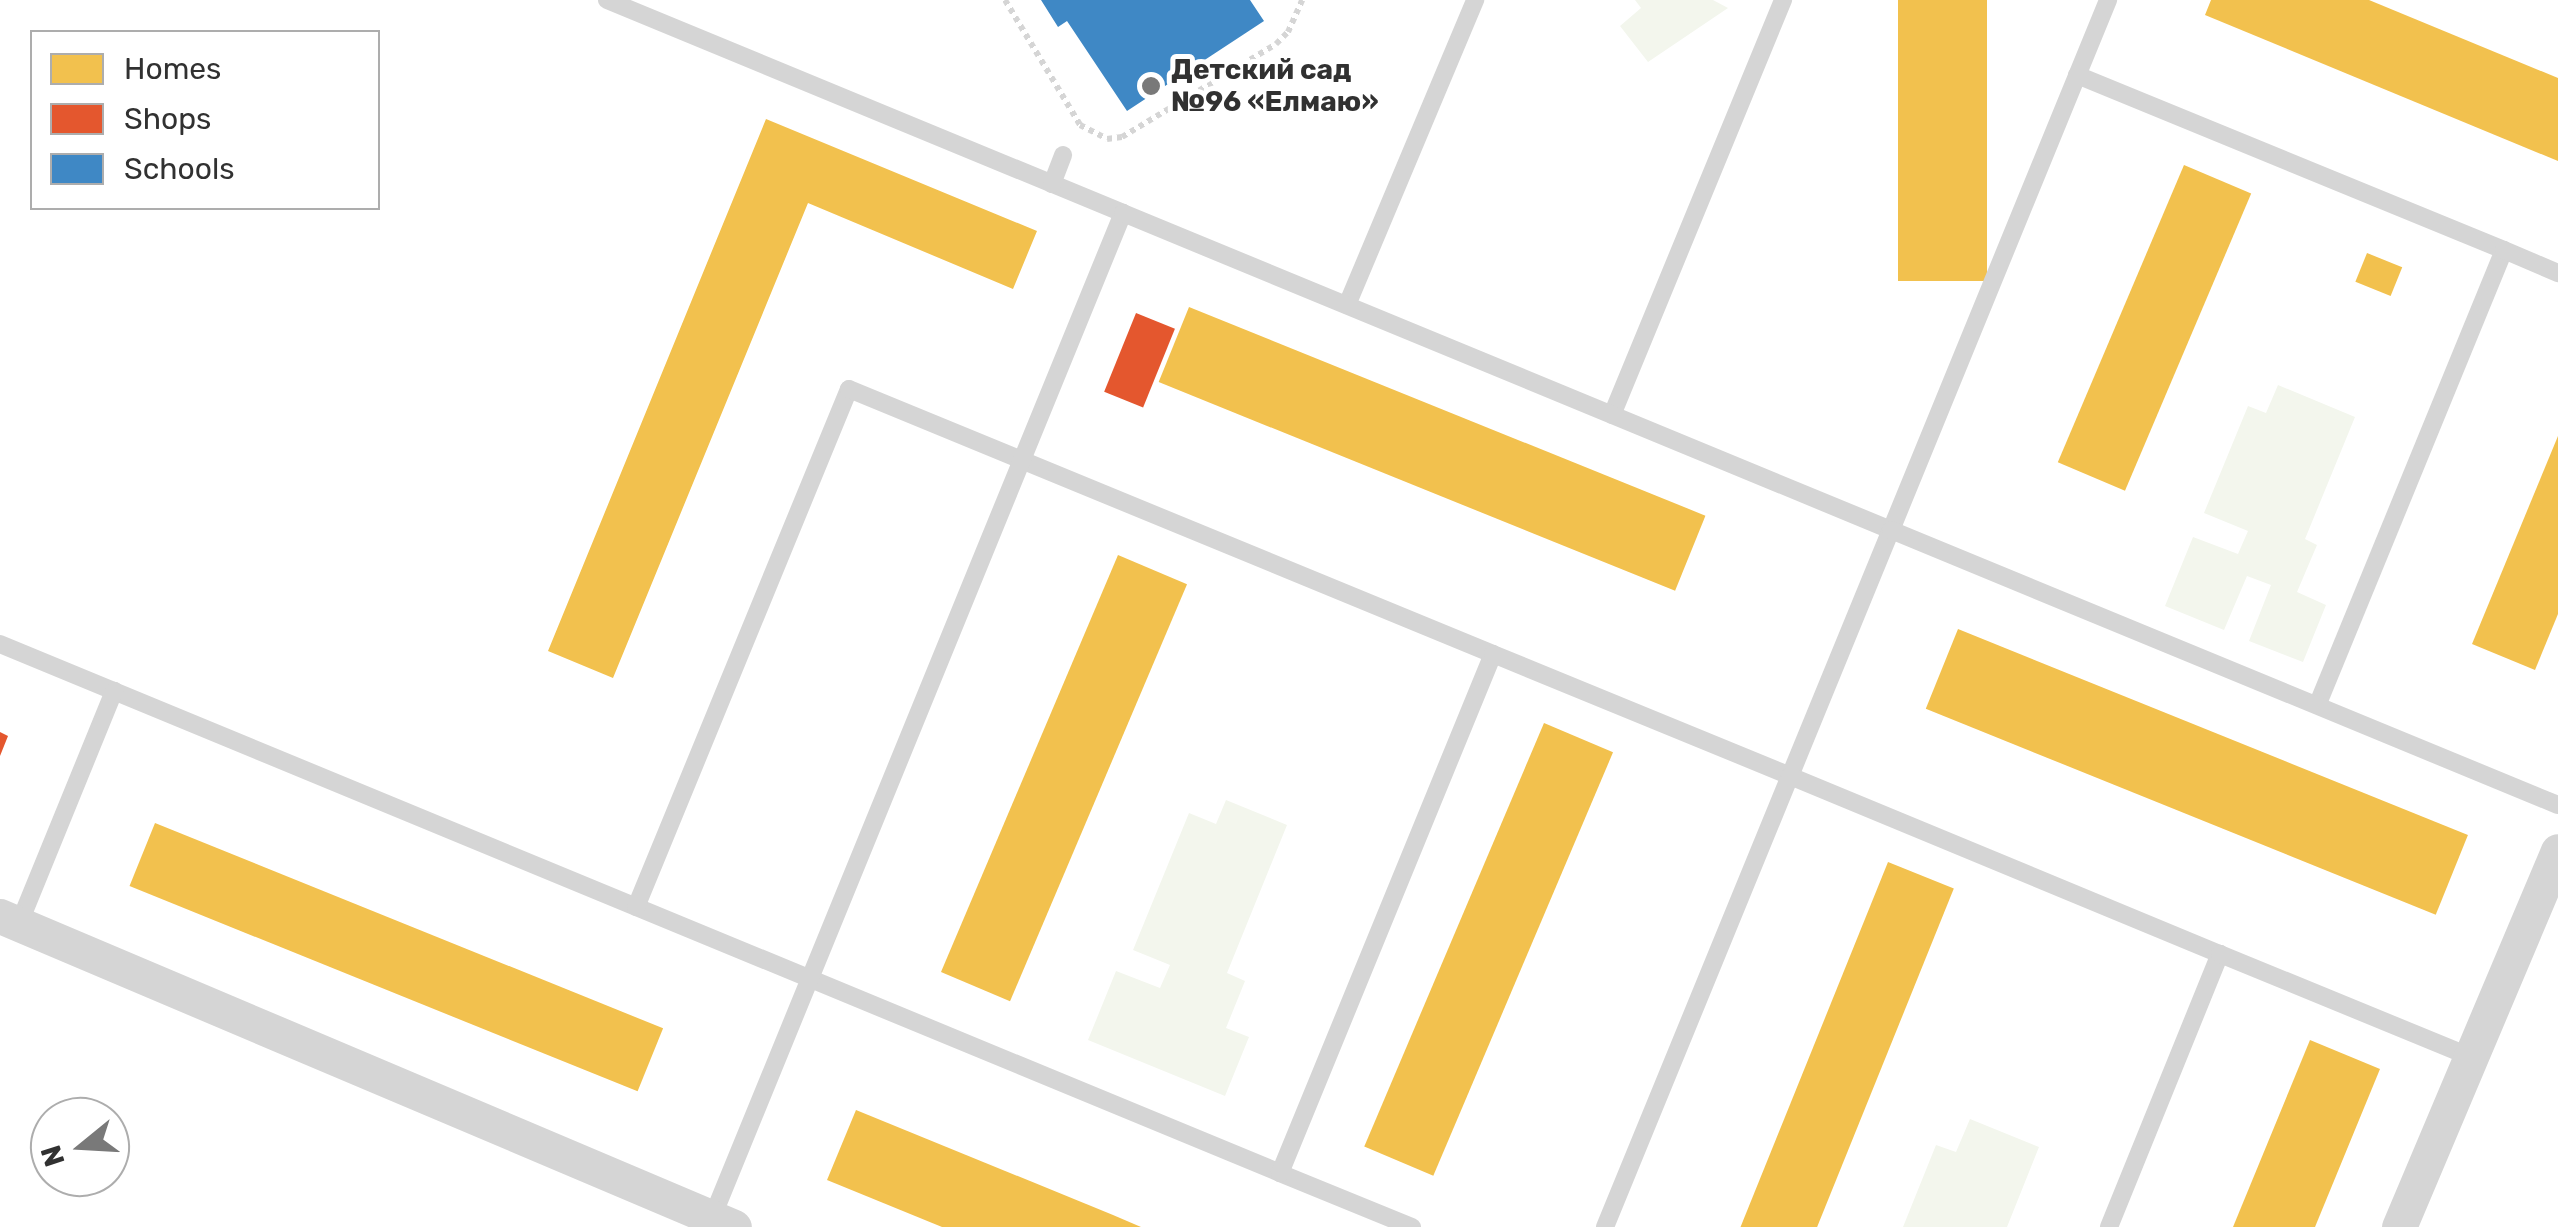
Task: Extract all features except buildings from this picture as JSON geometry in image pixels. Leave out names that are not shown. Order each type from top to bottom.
[{"type":"street","points":[[2400,1227],[2558,851]]},
{"type":"street","points":[[9,920],[723,1222]]},
{"type":"lane","points":[[606,0],[2558,805]]},
{"type":"lane","points":[[1346,305],[1475,0]]},
{"type":"lane","points":[[1612,415],[1782,0]]},
{"type":"lane","points":[[1605,1227],[2108,0]]},
{"type":"lane","points":[[2078,75],[2558,273]]},
{"type":"lane","points":[[1052,184],[1063,156]]},
{"type":"lane","points":[[723,1222],[810,978],[1123,213]]},
{"type":"lane","points":[[2316,706],[2504,250]]},
{"type":"lane","points":[[636,907],[848,389],[2471,1057]]},
{"type":"lane","points":[[0,644],[1412,1227]]},
{"type":"lane","points":[[1280,1173],[1493,654]]},
{"type":"lane","points":[[9,920],[114,692]]},
{"type":"lane","points":[[2109,1227],[2220,954]]},
{"type":"path","points":[[1004,0],[1080,125],[1108,139],[1122,137],[1276,44],[1288,32],[1302,0]]},
{"type":"shaded area","points":[[1635,0],[1713,0],[1728,8],[1648,62],[1620,26],[1641,8]]},
{"type":"shaded area","points":[[2278,385],[2355,417],[2305,539],[2317,545],[2297,592],[2326,605],[2303,662],[2249,641],[2271,585],[2247,576],[2224,630],[2165,606],[2193,537],[2238,554],[2248,531],[2204,513],[2248,406],[2266,413]]},
{"type":"shaded area","points":[[1226,800],[1287,825],[1227,973],[1245,981],[1226,1028],[1249,1037],[1225,1096],[1088,1040],[1116,971],[1160,988],[1170,965],[1133,950],[1189,813],[1216,824]]},
{"type":"shaded area","points":[[1970,1119],[2039,1147],[2007,1227],[1903,1227],[1936,1145],[1956,1152]]},
{"type":"place","name":"Детский сад №96 «Елмаю»","points":[[1151,86]]}]
